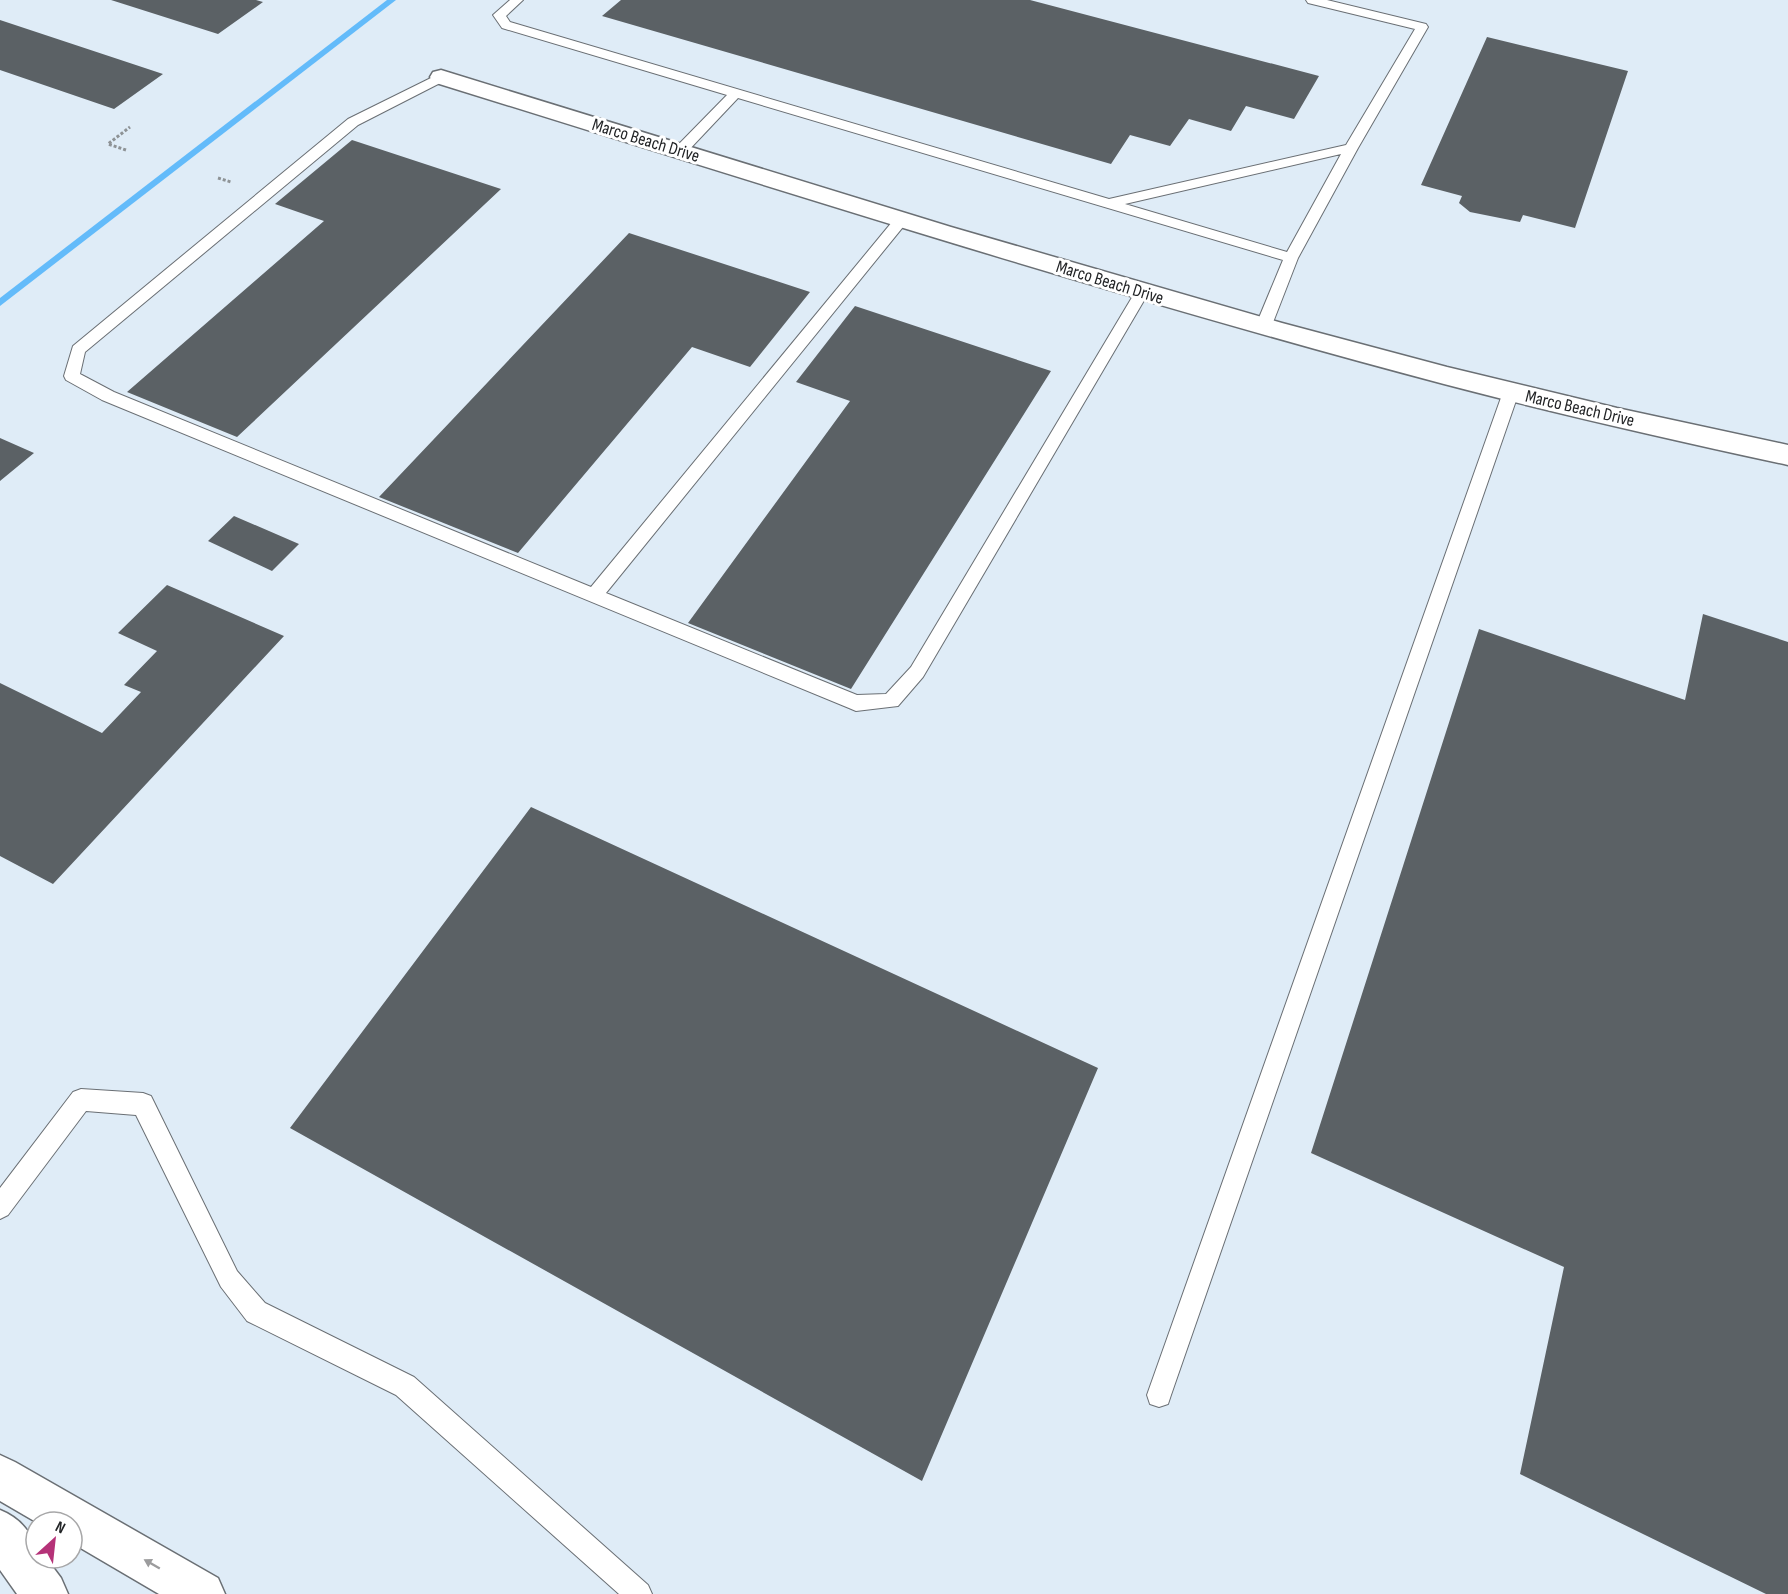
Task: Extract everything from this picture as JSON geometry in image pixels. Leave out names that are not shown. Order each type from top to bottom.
[{"type":"street","name":"Marco Beach Drive","points":[[441,77],[1142,292],[1511,392],[1788,455]]},
{"type":"street","points":[[0,1477],[202,1594]]},
{"type":"street","points":[[0,1532],[45,1594]]},
{"type":"lane","points":[[517,0],[499,15],[506,25],[1291,258]]},
{"type":"lane","points":[[1264,325],[1291,258],[1351,148],[1422,27],[1312,0]]},
{"type":"lane","points":[[441,77],[353,122],[78,350],[72,376],[108,396],[856,703],[891,701],[917,672],[1142,292]]},
{"type":"lane","points":[[681,150],[736,93]]},
{"type":"lane","points":[[1110,204],[1351,148]]},
{"type":"lane","points":[[594,595],[902,219]]},
{"type":"lane","points":[[1159,1395],[1511,392]]},
{"type":"lane","points":[[0,1207],[81,1100],[143,1104],[229,1280],[256,1312],[405,1386],[639,1594]]},
{"type":"path","points":[[126,150],[108,144],[130,127]]},
{"type":"shaded area","points":[[0,0],[1788,0],[1788,1594],[0,1594]]},
{"type":"building","points":[[111,0],[256,0],[263,2],[218,34]]},
{"type":"building","points":[[621,0],[1030,0],[1319,76],[1294,119],[1246,106],[1231,131],[1189,119],[1170,146],[1130,135],[1111,164],[602,16]]},
{"type":"building","points":[[0,20],[163,74],[114,109],[0,70]]},
{"type":"building","points":[[1487,37],[1628,71],[1575,228],[1523,215],[1520,222],[1470,212],[1459,203],[1462,196],[1421,185]]},
{"type":"building","points":[[352,140],[501,189],[237,437],[127,392],[324,221],[275,204]]},
{"type":"building","points":[[629,233],[810,292],[750,367],[692,347],[518,553],[379,497]]},
{"type":"building","points":[[855,306],[1051,371],[851,689],[688,623],[850,401],[796,382]]},
{"type":"building","points":[[0,438],[34,453],[0,481]]},
{"type":"building","points":[[234,516],[299,544],[272,571],[208,541]]},
{"type":"building","points":[[167,585],[284,636],[53,884],[0,856],[0,683],[102,733],[141,692],[124,685],[157,651],[118,633]]},
{"type":"building","points":[[1703,614],[1788,642],[1788,1594],[1766,1594],[1520,1474],[1564,1267],[1311,1153],[1479,629],[1685,700]]},
{"type":"building","points":[[531,807],[1098,1068],[922,1481],[290,1128]]},
{"type":"waterway","points":[[0,303],[392,0]]}]
